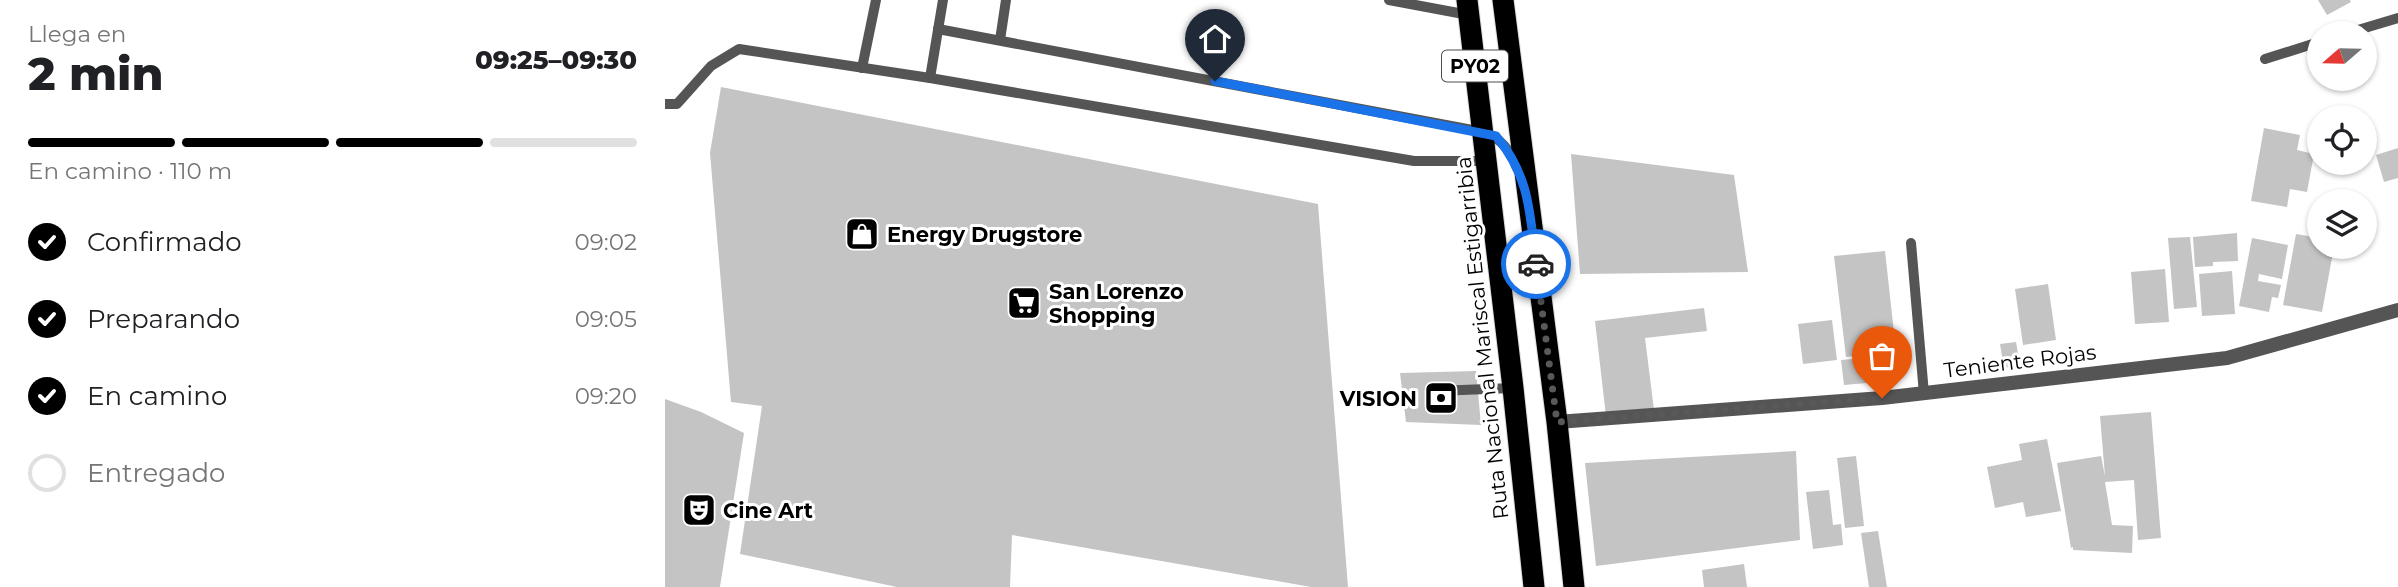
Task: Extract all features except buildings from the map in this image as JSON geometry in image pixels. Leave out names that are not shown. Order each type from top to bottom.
[{"type":"highway","name":"PY02","points":[[1503,0],[1557,422],[1574,587]]},
{"type":"highway","name":"Ruta Nacional Mariscal Estigarribia","points":[[1468,7],[1534,587]]},
{"type":"street","name":"Teniente Rojas","points":[[1557,422],[1924,394],[2227,358],[2398,310]]},
{"type":"lane","points":[[862,68],[876,0]]},
{"type":"lane","points":[[930,78],[943,0]]},
{"type":"lane","points":[[1000,40],[1006,0]]},
{"type":"lane","points":[[1389,0],[1468,7]]},
{"type":"lane","points":[[2377,24],[2398,18]]},
{"type":"lane","points":[[938,29],[1483,132],[1496,136],[1511,154],[1527,193]]},
{"type":"lane","points":[[2265,59],[2307,46]]},
{"type":"lane","points":[[665,104],[677,104],[711,66],[739,48],[1414,161],[1486,160]]},
{"type":"lane","points":[[1911,243],[1924,394]]},
{"type":"lane","points":[[1436,391],[1513,388]]},
{"type":"way so far","points":[[1536,264],[1557,422],[1882,398]]},
{"type":"place","name":"Energy Drugstore","points":[[862,234]]},
{"type":"place","name":"San Lorenzo Shopping","points":[[1024,303]]},
{"type":"place","name":"VISION","points":[[1441,398]]},
{"type":"place","name":"Cine Art","points":[[699,510]]},
{"type":"route","points":[[1215,81],[1496,136],[1511,154],[1527,193],[1536,264]]}]
